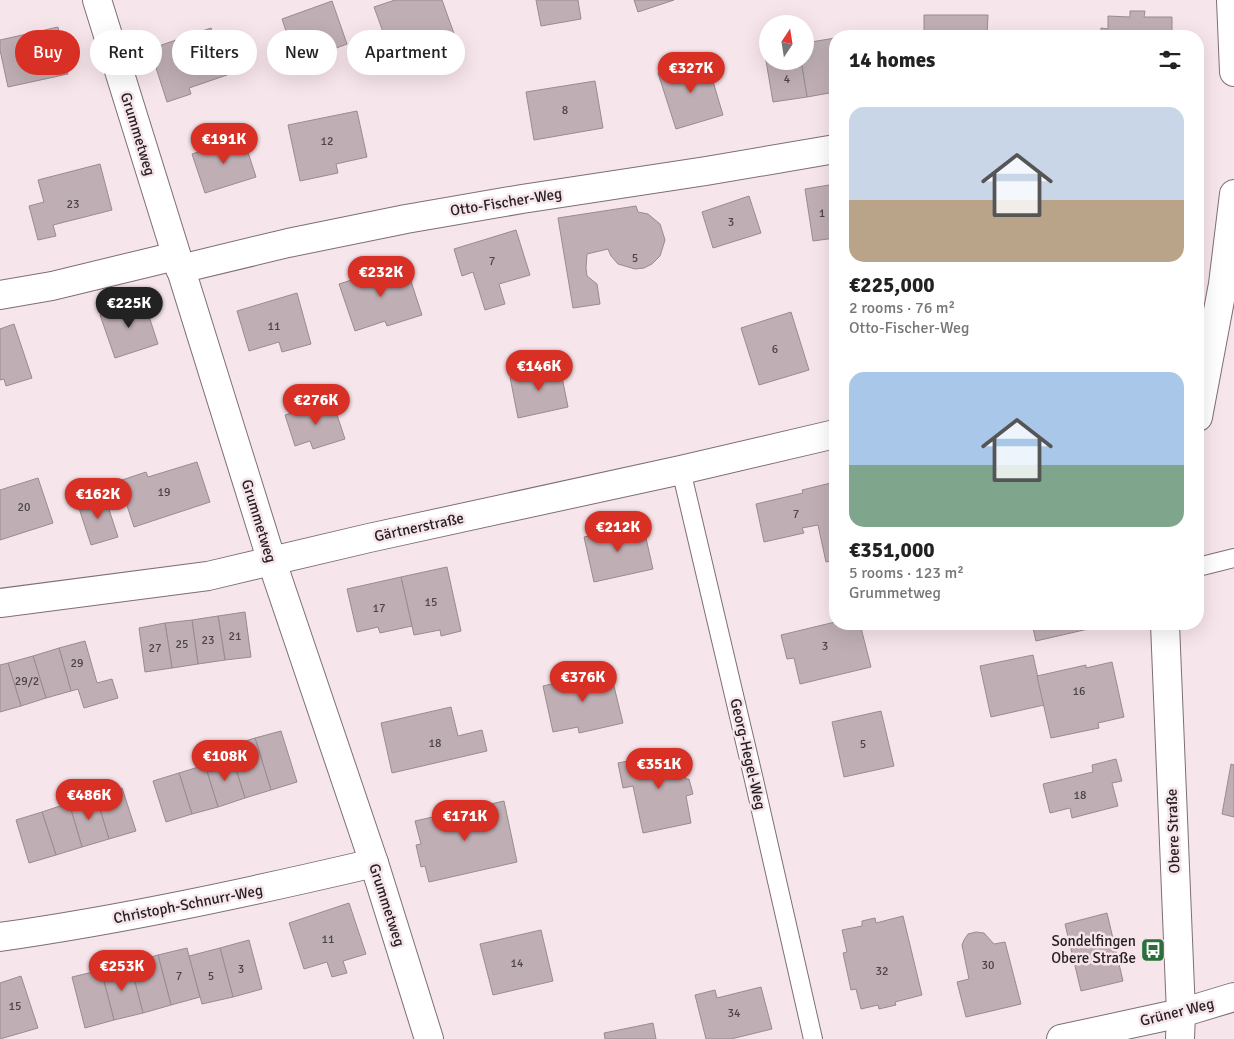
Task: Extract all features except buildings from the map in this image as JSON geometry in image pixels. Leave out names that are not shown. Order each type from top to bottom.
[{"type":"street","name":"Grummetweg","points":[[97,0],[272,562],[374,863],[429,1039]]},
{"type":"street","points":[[1231,0],[1234,72]]},
{"type":"street","name":"Otto-Fischer-Weg","points":[[0,296],[288,243],[406,219],[829,150]]},
{"type":"street","points":[[1204,364],[1223,284],[1234,194]]},
{"type":"street","name":"Gärtnerstraße","points":[[0,604],[208,576],[369,538],[681,470],[829,435]]},
{"type":"street","name":"Obere Straße","points":[[1165,630],[1180,1026]]},
{"type":"street","name":"Christoph-Schnurr-Weg","points":[[0,938],[71,927],[226,896],[374,863]]},
{"type":"street","name":"Grüner Weg","points":[[1061,1039],[1180,1026],[1234,997]]},
{"type":"lane","name":"Georg-Hegel-Weg","points":[[681,470],[813,1039]]},
{"type":"lane","points":[[1204,566],[1234,558]]},
{"type":"place","name":"Sondelfingen Obere Straße","points":[[1153,950]]}]
